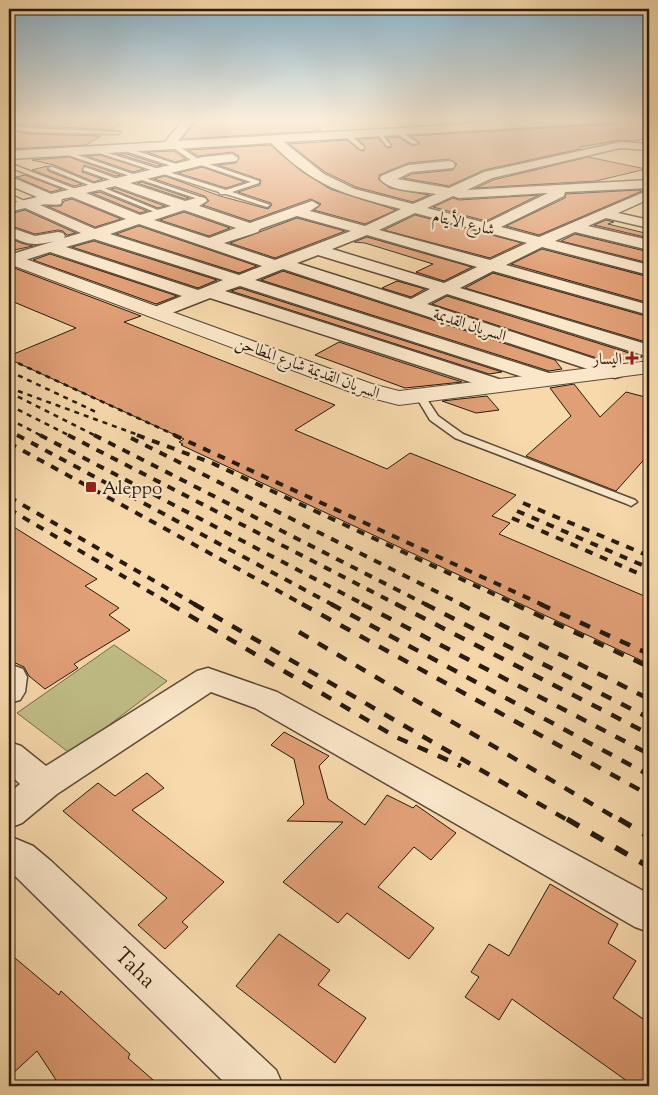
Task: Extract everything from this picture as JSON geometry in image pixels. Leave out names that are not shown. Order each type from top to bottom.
[{"type":"street","points":[[9,208],[167,170]]},
{"type":"street","name":"شارع الأيتام","points":[[311,170],[328,182],[350,192],[412,210],[490,227],[649,270]]},
{"type":"street","points":[[405,170],[386,178],[400,185],[449,193],[649,184]]},
{"type":"street","points":[[158,312],[259,272],[280,259],[301,255],[367,230],[488,175],[507,170]]},
{"type":"street","points":[[9,180],[116,228],[259,272]]},
{"type":"street","points":[[119,182],[182,206],[253,229]]},
{"type":"street","points":[[490,227],[569,188]]},
{"type":"street","points":[[77,192],[140,220],[210,243],[280,259],[412,305]]},
{"type":"street","points":[[210,243],[253,229],[272,220],[350,192]]},
{"type":"street","points":[[11,259],[62,241],[116,228],[206,199],[272,220]]},
{"type":"street","name":"السريان القديمة","points":[[412,305],[572,227],[644,199]]},
{"type":"street","points":[[27,204],[95,234],[548,379]]},
{"type":"street","points":[[296,211],[649,310]]},
{"type":"street","points":[[163,212],[264,243]]},
{"type":"street","points":[[9,213],[30,222],[62,241],[209,292],[498,385]]},
{"type":"street","points":[[606,214],[649,224]]},
{"type":"street","points":[[384,223],[649,294]]},
{"type":"street","points":[[572,227],[647,243]]},
{"type":"street","points":[[9,231],[34,241],[62,241],[209,292]]},
{"type":"street","points":[[337,240],[394,256]]},
{"type":"street","points":[[316,249],[649,351]]},
{"type":"street","name":"السريان القديمة شارع المطاحن","points":[[11,259],[364,389],[399,398],[649,367]]},
{"type":"street","points":[[441,270],[507,290]]},
{"type":"street","name":"السريان القديمة","points":[[412,305],[615,372]]},
{"type":"street","points":[[9,675],[12,677],[12,683],[9,692]]},
{"type":"street","points":[[9,813],[45,784],[208,679],[266,700],[649,914]]},
{"type":"street","points":[[9,755],[45,784]]},
{"type":"street","name":"Taha","points":[[9,852],[20,857],[38,873],[260,1086]]},
{"type":"lane","points":[[24,170],[77,192]]},
{"type":"lane","points":[[56,170],[163,212]]},
{"type":"lane","points":[[88,170],[119,182]]},
{"type":"lane","points":[[118,170],[206,199],[257,182],[222,170]]},
{"type":"lane","points":[[153,170],[267,205]]},
{"type":"lane","points":[[9,196],[27,204]]},
{"type":"lane","points":[[420,395],[434,418],[459,436],[631,502]]},
{"type":"shaded area","points":[[114,645],[167,681],[71,754],[17,713]]},
{"type":"building","points":[[32,170],[48,170],[82,184],[74,186]]},
{"type":"building","points":[[66,170],[83,170],[82,172],[103,179],[94,182]]},
{"type":"building","points":[[99,170],[107,170],[121,175],[116,176]]},
{"type":"building","points":[[190,170],[211,170],[245,182],[226,188],[178,173]]},
{"type":"building","points":[[233,170],[300,170],[330,189],[396,210],[365,224],[314,210],[321,204],[311,199],[250,221],[203,205],[209,201],[205,196],[154,179],[165,176],[220,196],[268,209],[272,205],[271,203],[238,192],[260,185],[261,180]]},
{"type":"building","points":[[323,170],[391,170],[379,175],[379,180],[390,188],[429,195],[413,202],[356,187]]},
{"type":"building","points":[[452,170],[484,170],[449,186],[403,178],[412,174]]},
{"type":"building","points":[[534,170],[641,170],[596,181],[476,188],[493,180]]},
{"type":"building","points":[[25,175],[62,189],[51,192],[16,177]]},
{"type":"building","points":[[142,182],[189,198],[185,199],[137,183]]},
{"type":"building","points":[[115,188],[165,206],[158,208],[111,189]]},
{"type":"building","points":[[642,191],[539,235],[506,226],[565,198],[566,194]]},
{"type":"building","points":[[100,192],[147,211],[140,213],[92,193]]},
{"type":"building","points":[[539,195],[486,221],[433,207],[453,198],[459,200]]},
{"type":"building","points":[[72,199],[121,219],[95,227],[47,206],[61,206],[64,201]]},
{"type":"building","points":[[25,210],[76,233],[67,235],[63,231],[58,230],[35,234],[9,225],[9,214]]},
{"type":"building","points":[[184,212],[230,228],[209,236],[160,220]]},
{"type":"building","points":[[415,215],[522,243],[490,258],[384,230]]},
{"type":"building","points":[[297,218],[345,231],[275,258],[230,243]]},
{"type":"building","points":[[606,220],[614,222],[608,224],[649,234],[649,238],[594,225]]},
{"type":"building","points":[[139,226],[257,266],[239,273],[116,234]]},
{"type":"building","points":[[575,234],[649,252],[649,263],[561,241]]},
{"type":"building","points":[[367,237],[472,267],[444,281],[416,272],[433,264],[365,243],[354,242]]},
{"type":"building","points":[[9,238],[21,243],[33,246],[9,251]]},
{"type":"building","points":[[94,241],[217,280],[198,288],[72,247]]},
{"type":"building","points":[[542,249],[649,277],[649,303],[511,264]]},
{"type":"building","points":[[50,254],[177,296],[156,304],[33,260]]},
{"type":"building","points":[[9,266],[141,316],[124,322],[335,405],[295,430],[387,469],[410,453],[516,495],[492,516],[510,523],[499,534],[649,598],[649,664],[181,445],[183,444],[179,442],[184,439],[9,359],[9,356],[76,328],[9,300]]},
{"type":"building","points":[[283,271],[555,360],[562,369],[549,371],[261,280]]},
{"type":"building","points":[[493,273],[649,317],[649,343],[465,288]]},
{"type":"building","points":[[397,281],[425,289],[411,297],[382,288]]},
{"type":"building","points":[[240,288],[502,372],[489,374],[231,291]]},
{"type":"building","points":[[447,296],[642,357],[609,362],[432,304]]},
{"type":"building","points":[[339,342],[462,382],[405,388],[315,355]]},
{"type":"building","points":[[574,384],[600,417],[626,392],[649,398],[649,454],[616,491],[526,456],[571,416],[550,388]]},
{"type":"building","points":[[487,396],[499,410],[476,413],[442,401]]},
{"type":"building","points":[[9,524],[97,579],[85,586],[119,608],[109,615],[130,630],[74,664],[78,668],[45,689],[29,676],[24,667],[9,660]]},
{"type":"building","points":[[284,732],[329,756],[319,766],[328,799],[365,825],[387,795],[413,808],[416,805],[456,833],[431,860],[414,847],[378,887],[434,928],[409,959],[347,913],[338,923],[283,882],[343,822],[287,821],[304,804],[294,759],[271,745]]},
{"type":"building","points":[[147,773],[164,788],[132,810],[224,882],[182,922],[188,927],[165,949],[138,925],[167,898],[63,811],[98,783],[115,796]]},
{"type":"building","points":[[550,884],[618,924],[608,943],[636,961],[613,998],[649,1023],[649,1086],[634,1086],[512,999],[499,1020],[465,997],[479,977],[471,972],[489,944],[509,956]]},
{"type":"building","points":[[279,934],[330,970],[318,985],[366,1018],[335,1063],[236,986]]},
{"type":"building","points":[[9,953],[59,995],[61,991],[130,1054],[128,1058],[160,1086],[60,1086],[37,1051],[9,1077]]},
{"type":"railway","points":[[9,359],[177,436]]},
{"type":"railway","points":[[9,371],[96,412]]},
{"type":"railway","points":[[18,391],[141,436]]},
{"type":"railway","points":[[9,392],[96,436]]},
{"type":"railway","points":[[9,405],[70,436]]},
{"type":"railway","points":[[9,419],[42,436]]},
{"type":"railway","points":[[9,431],[17,435]]},
{"type":"railway","points":[[17,435],[333,605]]},
{"type":"railway","points":[[40,435],[365,605]]},
{"type":"railway","points":[[68,435],[398,605]]},
{"type":"railway","points":[[94,435],[427,605]]},
{"type":"railway","points":[[137,435],[212,463],[517,605]]},
{"type":"railway","points":[[174,435],[543,605]]},
{"type":"railway","points":[[131,438],[463,605]]},
{"type":"railway","points":[[9,443],[304,605]]},
{"type":"railway","points":[[9,497],[196,605]]},
{"type":"railway","points":[[523,503],[649,556]]},
{"type":"railway","points":[[9,509],[172,605]]},
{"type":"railway","points":[[517,511],[649,568]]},
{"type":"railway","points":[[512,518],[649,578]]},
{"type":"railway","points":[[170,604],[396,737],[461,766]]},
{"type":"railway","points":[[194,604],[569,821]]},
{"type":"railway","points":[[302,604],[649,795]]},
{"type":"railway","points":[[331,604],[649,775]]},
{"type":"railway","points":[[362,604],[649,754]]},
{"type":"railway","points":[[396,604],[649,734]]},
{"type":"railway","points":[[425,604],[649,718]]},
{"type":"railway","points":[[460,604],[649,699]]},
{"type":"railway","points":[[514,604],[649,667]]},
{"type":"railway","points":[[540,604],[649,654]]},
{"type":"railway","points":[[299,632],[621,821]]},
{"type":"railway","points":[[567,819],[649,867]]},
{"type":"railway","points":[[619,819],[649,837]]},
{"type":"place","name":"اليسار","points":[[632,358]]},
{"type":"place","name":"Aleppo","points":[[91,487]]}]
